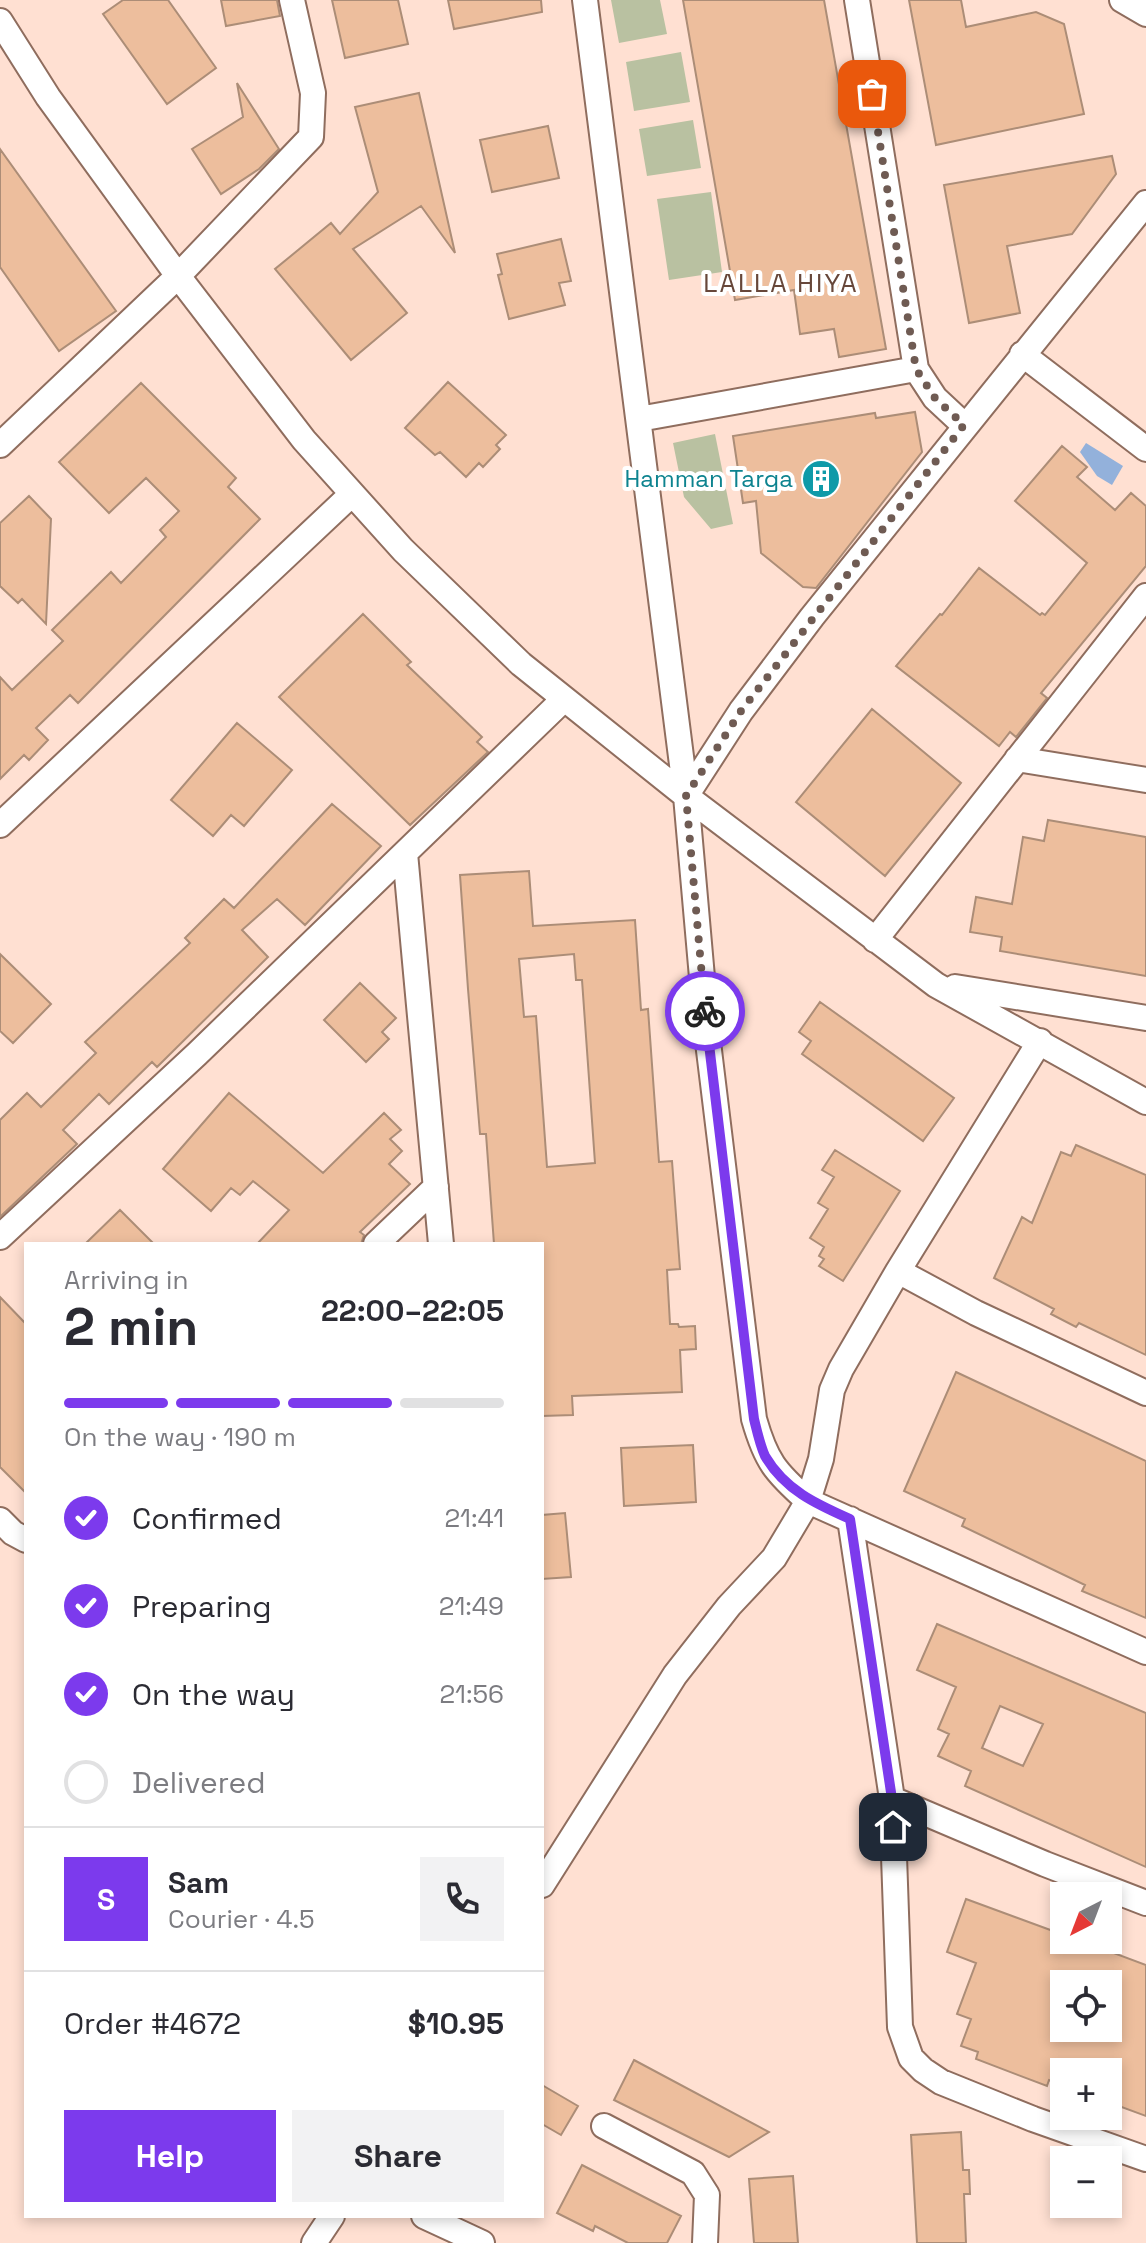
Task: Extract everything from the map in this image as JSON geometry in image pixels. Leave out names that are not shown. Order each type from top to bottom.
[{"type":"street","points":[[0,445],[178,276],[311,137],[313,93],[292,0]]},
{"type":"street","points":[[585,0],[686,796],[707,1034],[754,1419],[764,1454],[783,1480],[808,1501],[1146,1652]]},
{"type":"street","points":[[857,0],[916,369],[935,398],[964,425]]},
{"type":"street","points":[[1122,0],[1146,14]]},
{"type":"street","points":[[0,21],[48,97],[178,276],[304,440],[421,567],[521,664],[686,796],[936,985],[1146,1102]]},
{"type":"street","points":[[686,796],[741,711],[964,425],[1146,203]]},
{"type":"street","points":[[1022,354],[1146,449]]},
{"type":"street","points":[[639,419],[916,369]]},
{"type":"street","points":[[0,825],[352,494]]},
{"type":"street","points":[[875,940],[1146,596]]},
{"type":"street","points":[[0,1237],[197,1054],[563,700]]},
{"type":"street","points":[[1017,759],[1146,780]]},
{"type":"street","points":[[405,853],[441,1242]]},
{"type":"street","points":[[936,985],[1146,1018]]},
{"type":"street","points":[[544,1882],[675,1675],[729,1606],[774,1558],[808,1501],[821,1459],[832,1390],[841,1369],[1040,1041]]},
{"type":"street","points":[[378,1242],[436,1187]]},
{"type":"street","points":[[898,1271],[976,1313],[1146,1393]]},
{"type":"street","points":[[850,1519],[892,1799],[900,2027],[911,2058],[941,2082],[1146,2159]]},
{"type":"street","points":[[0,1520],[24,1539]]},
{"type":"street","points":[[892,1799],[1146,1903]]},
{"type":"street","points":[[604,2126],[693,2173],[707,2195],[705,2243]]},
{"type":"street","points":[[314,2243],[331,2218]]},
{"type":"street","points":[[428,2218],[482,2243]]},
{"type":"green space","points":[[611,0],[660,0],[667,34],[619,43]]},
{"type":"green space","points":[[681,52],[690,102],[634,111],[626,62]]},
{"type":"green space","points":[[693,120],[701,168],[647,176],[639,129]]},
{"type":"green space","points":[[711,192],[722,272],[669,280],[657,199]]},
{"type":"green space","points":[[715,434],[733,524],[711,529],[684,497],[673,443]]},
{"type":"water","points":[[1086,443],[1123,466],[1112,485],[1097,476],[1080,452]]},
{"type":"building","points":[[123,0],[168,0],[216,68],[167,104],[103,14]]},
{"type":"building","points":[[221,0],[277,0],[280,16],[226,26]]},
{"type":"building","points":[[332,0],[398,0],[408,44],[345,58]]},
{"type":"building","points":[[448,0],[541,0],[542,12],[454,29]]},
{"type":"building","points":[[683,0],[824,0],[886,349],[839,357],[834,329],[800,334],[794,290],[735,300]]},
{"type":"building","points":[[909,0],[961,0],[966,27],[1036,12],[1064,24],[1084,114],[936,145]]},
{"type":"building","points":[[237,83],[279,149],[259,169],[221,194],[192,149],[243,117]]},
{"type":"building","points":[[419,93],[455,253],[421,206],[353,249],[407,313],[351,360],[275,269],[331,223],[340,234],[378,192],[355,107]]},
{"type":"building","points":[[548,126],[559,178],[492,192],[480,140]]},
{"type":"building","points":[[0,149],[116,311],[59,351],[0,267]]},
{"type":"building","points":[[1112,156],[1116,174],[1072,234],[1007,246],[1020,313],[969,323],[944,185]]},
{"type":"building","points":[[561,239],[571,281],[559,283],[565,305],[509,319],[498,275],[502,274],[497,254]]},
{"type":"building","points":[[448,382],[506,435],[496,445],[500,449],[483,467],[479,463],[466,477],[440,452],[435,455],[405,428]]},
{"type":"building","points":[[141,383],[236,478],[228,487],[260,519],[78,703],[70,695],[36,728],[48,740],[29,760],[24,755],[0,779],[0,677],[12,690],[63,641],[52,630],[111,572],[121,583],[166,537],[160,530],[179,511],[146,478],[109,513],[59,462]]},
{"type":"building","name":"Hamman Targa","points":[[915,412],[922,452],[816,588],[803,587],[761,553],[756,501],[743,503],[733,436],[875,413],[876,418]]},
{"type":"building","points":[[1062,446],[1087,467],[1077,477],[1115,510],[1131,493],[1146,506],[1146,566],[1041,693],[1047,698],[1016,737],[1010,732],[999,746],[896,666],[979,568],[1040,615],[1045,615],[1087,563],[1015,501]]},
{"type":"building","points":[[29,496],[51,519],[46,624],[22,599],[18,603],[0,586],[0,523]]},
{"type":"building","points":[[363,614],[411,662],[407,665],[482,737],[477,742],[488,752],[410,825],[279,697]]},
{"type":"building","points":[[872,709],[961,783],[885,876],[796,802]]},
{"type":"building","points":[[237,723],[292,770],[244,826],[231,815],[213,836],[171,800]]},
{"type":"building","points":[[332,804],[381,846],[305,925],[277,899],[242,930],[268,957],[157,1067],[152,1062],[109,1104],[99,1094],[63,1130],[77,1144],[0,1217],[0,1120],[27,1093],[41,1107],[96,1053],[85,1042],[190,943],[185,938],[224,899],[234,908]]},
{"type":"building","points":[[1048,820],[1146,837],[1146,976],[1000,951],[1002,937],[970,932],[976,897],[1012,904],[1023,837],[1044,841]]},
{"type":"building","points":[[529,871],[533,926],[635,920],[641,1010],[648,1009],[659,1162],[672,1161],[680,1269],[667,1270],[670,1324],[695,1326],[696,1349],[680,1350],[682,1392],[572,1396],[573,1415],[544,1416],[544,1242],[494,1242],[486,1134],[480,1134],[460,875]],"holes":[[[574,954],[576,980],[582,980],[595,1163],[547,1167],[536,1016],[524,1017],[519,959]]]},
{"type":"building","points":[[0,954],[51,1004],[13,1043],[0,1031]]},
{"type":"building","points":[[360,983],[396,1018],[382,1032],[389,1039],[366,1062],[324,1020]]},
{"type":"building","points":[[820,1002],[954,1098],[923,1141],[802,1054],[811,1041],[799,1032]]},
{"type":"building","points":[[229,1093],[323,1173],[384,1113],[401,1130],[390,1139],[402,1151],[389,1164],[410,1184],[360,1232],[364,1235],[362,1242],[259,1242],[289,1210],[253,1181],[240,1195],[231,1188],[211,1211],[163,1169]]},
{"type":"building","points":[[1076,1145],[1146,1175],[1146,1355],[1079,1323],[1076,1327],[1051,1314],[1054,1309],[994,1278],[1022,1217],[1032,1223],[1061,1152],[1071,1156]]},
{"type":"building","points":[[835,1150],[900,1191],[843,1281],[819,1266],[824,1259],[819,1256],[824,1247],[810,1238],[828,1209],[818,1203],[834,1177],[822,1170]]},
{"type":"building","points":[[120,1210],[152,1242],[87,1242]]},
{"type":"building","points":[[0,1297],[24,1322],[24,1491],[0,1467]]},
{"type":"building","points":[[956,1372],[1146,1461],[1146,1618],[1082,1591],[1085,1585],[962,1526],[965,1519],[904,1491]]},
{"type":"building","points":[[693,1445],[696,1502],[624,1506],[621,1448]]},
{"type":"building","points":[[565,1513],[571,1577],[544,1579],[544,1515]]},
{"type":"building","points":[[937,1624],[1146,1713],[1146,1867],[965,1786],[971,1771],[938,1756],[949,1734],[938,1729],[956,1687],[917,1670]],"holes":[[[1000,1706],[1043,1724],[1023,1766],[982,1748]]]},
{"type":"building","points":[[966,1899],[1050,1930],[1050,1954],[1117,1954],[1146,1965],[1146,2116],[1122,2107],[1122,2058],[1050,2058],[1047,2086],[976,2059],[978,2052],[961,2046],[971,2019],[957,2014],[976,1963],[947,1952]]},
{"type":"building","points":[[634,2060],[769,2132],[729,2157],[614,2100]]},
{"type":"building","points":[[544,2086],[578,2106],[561,2135],[544,2125]]},
{"type":"building","points":[[961,2132],[963,2170],[969,2170],[970,2194],[964,2194],[966,2243],[917,2243],[911,2135]]},
{"type":"building","points":[[582,2165],[681,2216],[667,2243],[628,2243],[595,2226],[593,2231],[557,2213]]},
{"type":"building","points":[[793,2176],[798,2243],[754,2243],[749,2179]]},
{"type":"way so far","points":[[705,1011],[686,796],[741,711],[964,425],[935,398],[916,369],[872,94]]},
{"type":"place","name":"Hamman Targa","points":[[821,479]]},
{"type":"district","name":"LALLA HIYA","points":[[781,283]]},
{"type":"route","points":[[705,1011],[754,1419],[764,1454],[783,1480],[808,1501],[850,1519],[892,1799],[893,1827]]}]
